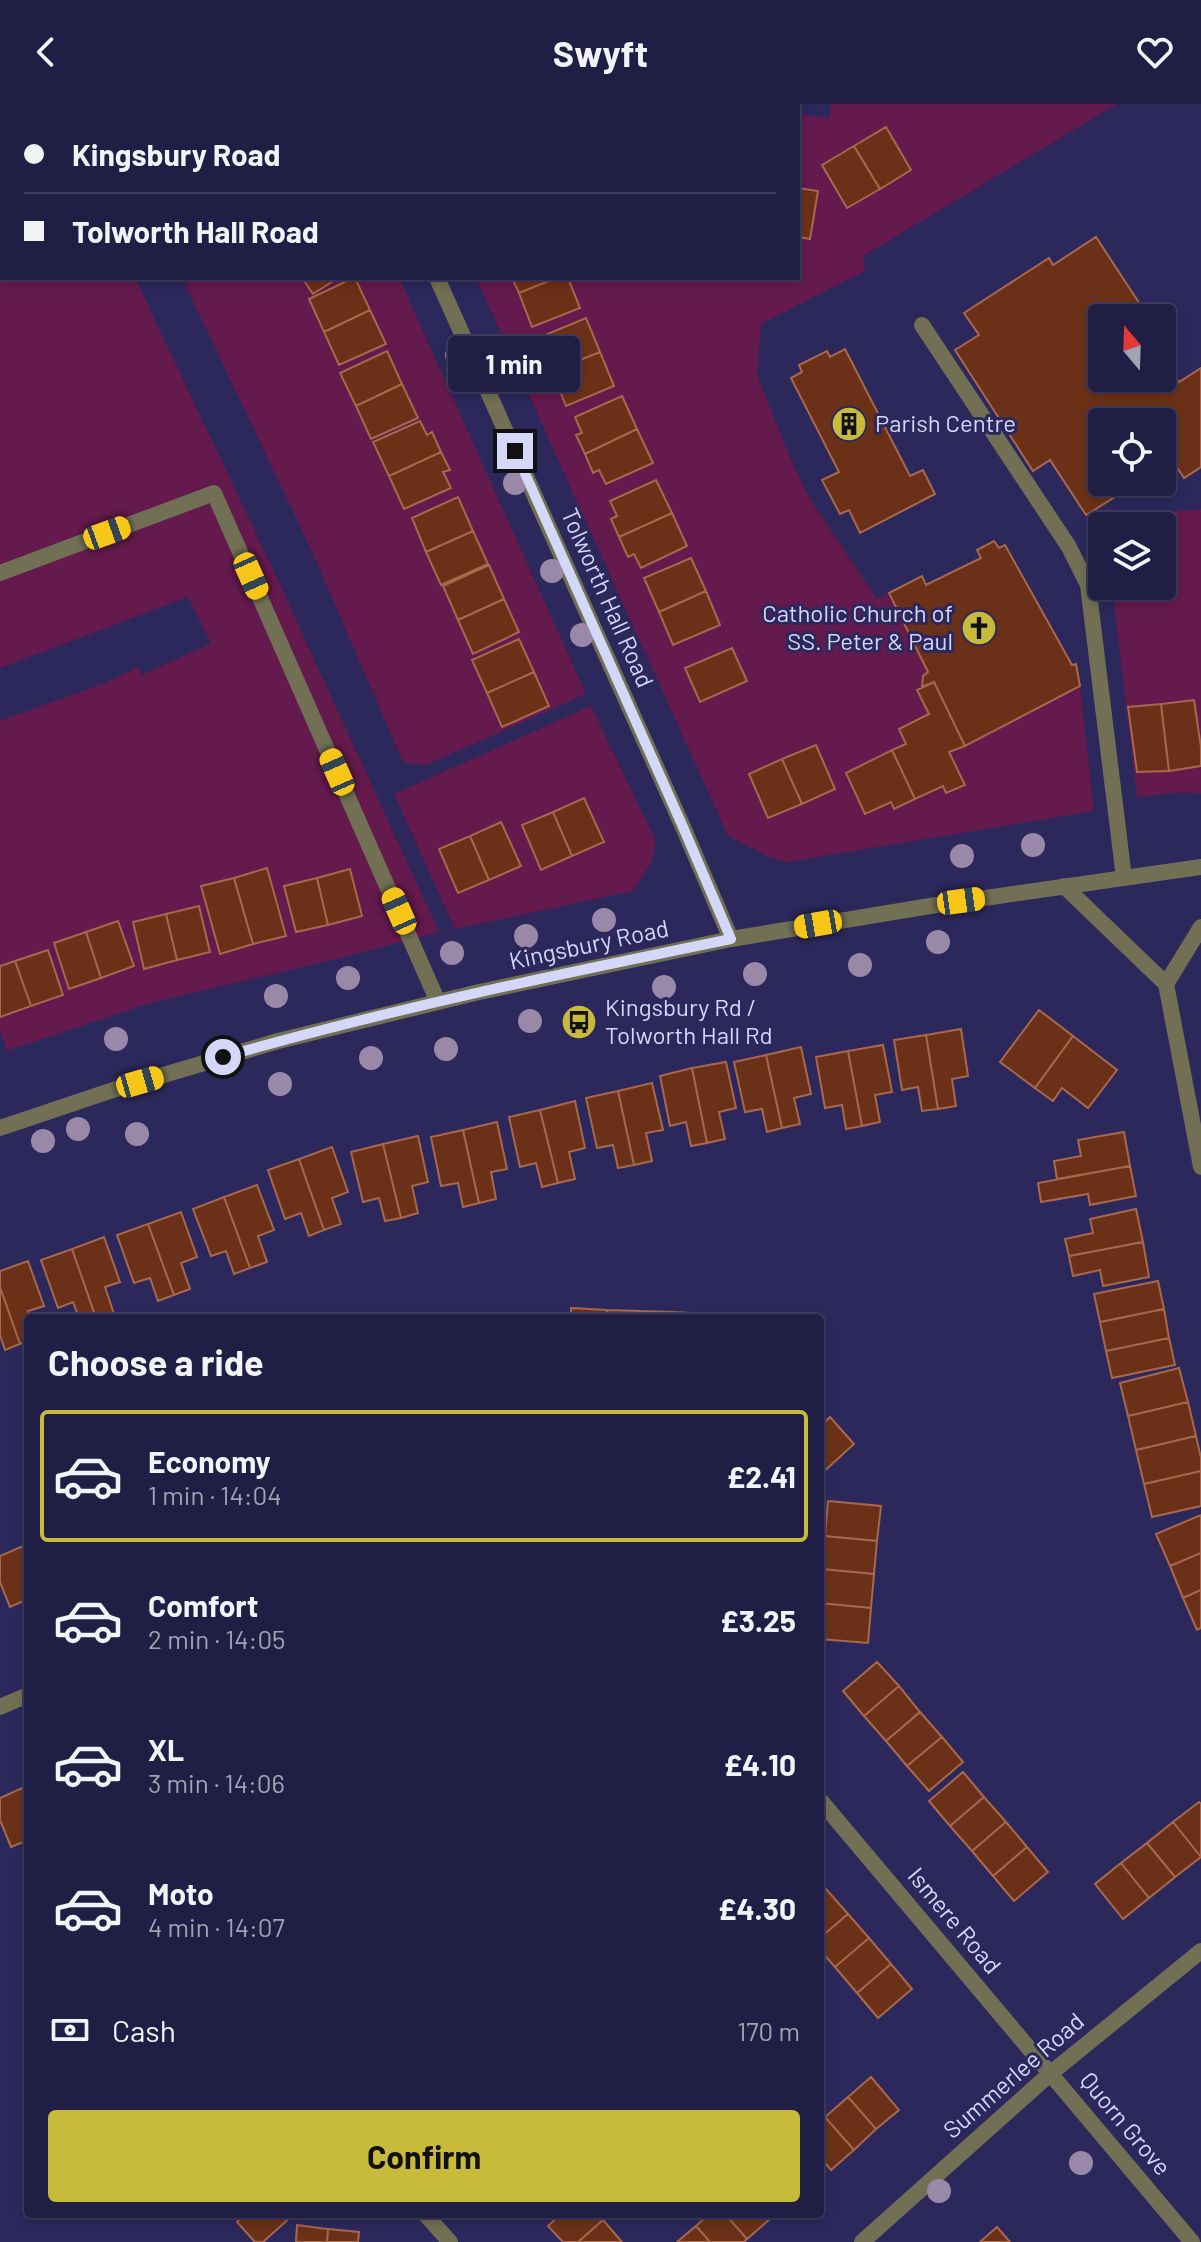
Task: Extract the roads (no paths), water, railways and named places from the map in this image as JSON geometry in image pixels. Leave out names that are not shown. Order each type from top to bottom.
[{"type":"street","name":"Tolworth Hall Road","points":[[438,280],[731,939]]},
{"type":"street","points":[[922,325],[1069,547],[1088,585],[1124,878]]},
{"type":"street","points":[[0,573],[214,493],[438,1002]]},
{"type":"street","name":"Kingsbury Road","points":[[0,1128],[113,1090],[278,1041],[438,1002],[731,939],[936,905],[1201,867]]},
{"type":"street","points":[[1064,886],[1166,984],[1201,1167]]},
{"type":"street","points":[[1166,984],[1201,927]]},
{"type":"street","points":[[0,1707],[24,1697]]},
{"type":"street","name":"Ismere Road","points":[[824,1805],[1051,2073]]},
{"type":"street","name":"Summerlee Road","points":[[862,2242],[1051,2073],[1201,1951]]},
{"type":"street","name":"Quorn Grove","points":[[1051,2073],[1192,2242]]},
{"type":"street","points":[[429,2218],[450,2242]]},
{"type":"place","name":"Parish Centre","points":[[849,424]]},
{"type":"place","name":"Catholic Church of SS. Peter & Paul","points":[[979,628]]},
{"type":"place","name":"Kingsbury Rd / Tolworth Hall Rd","points":[[579,1022]]}]
